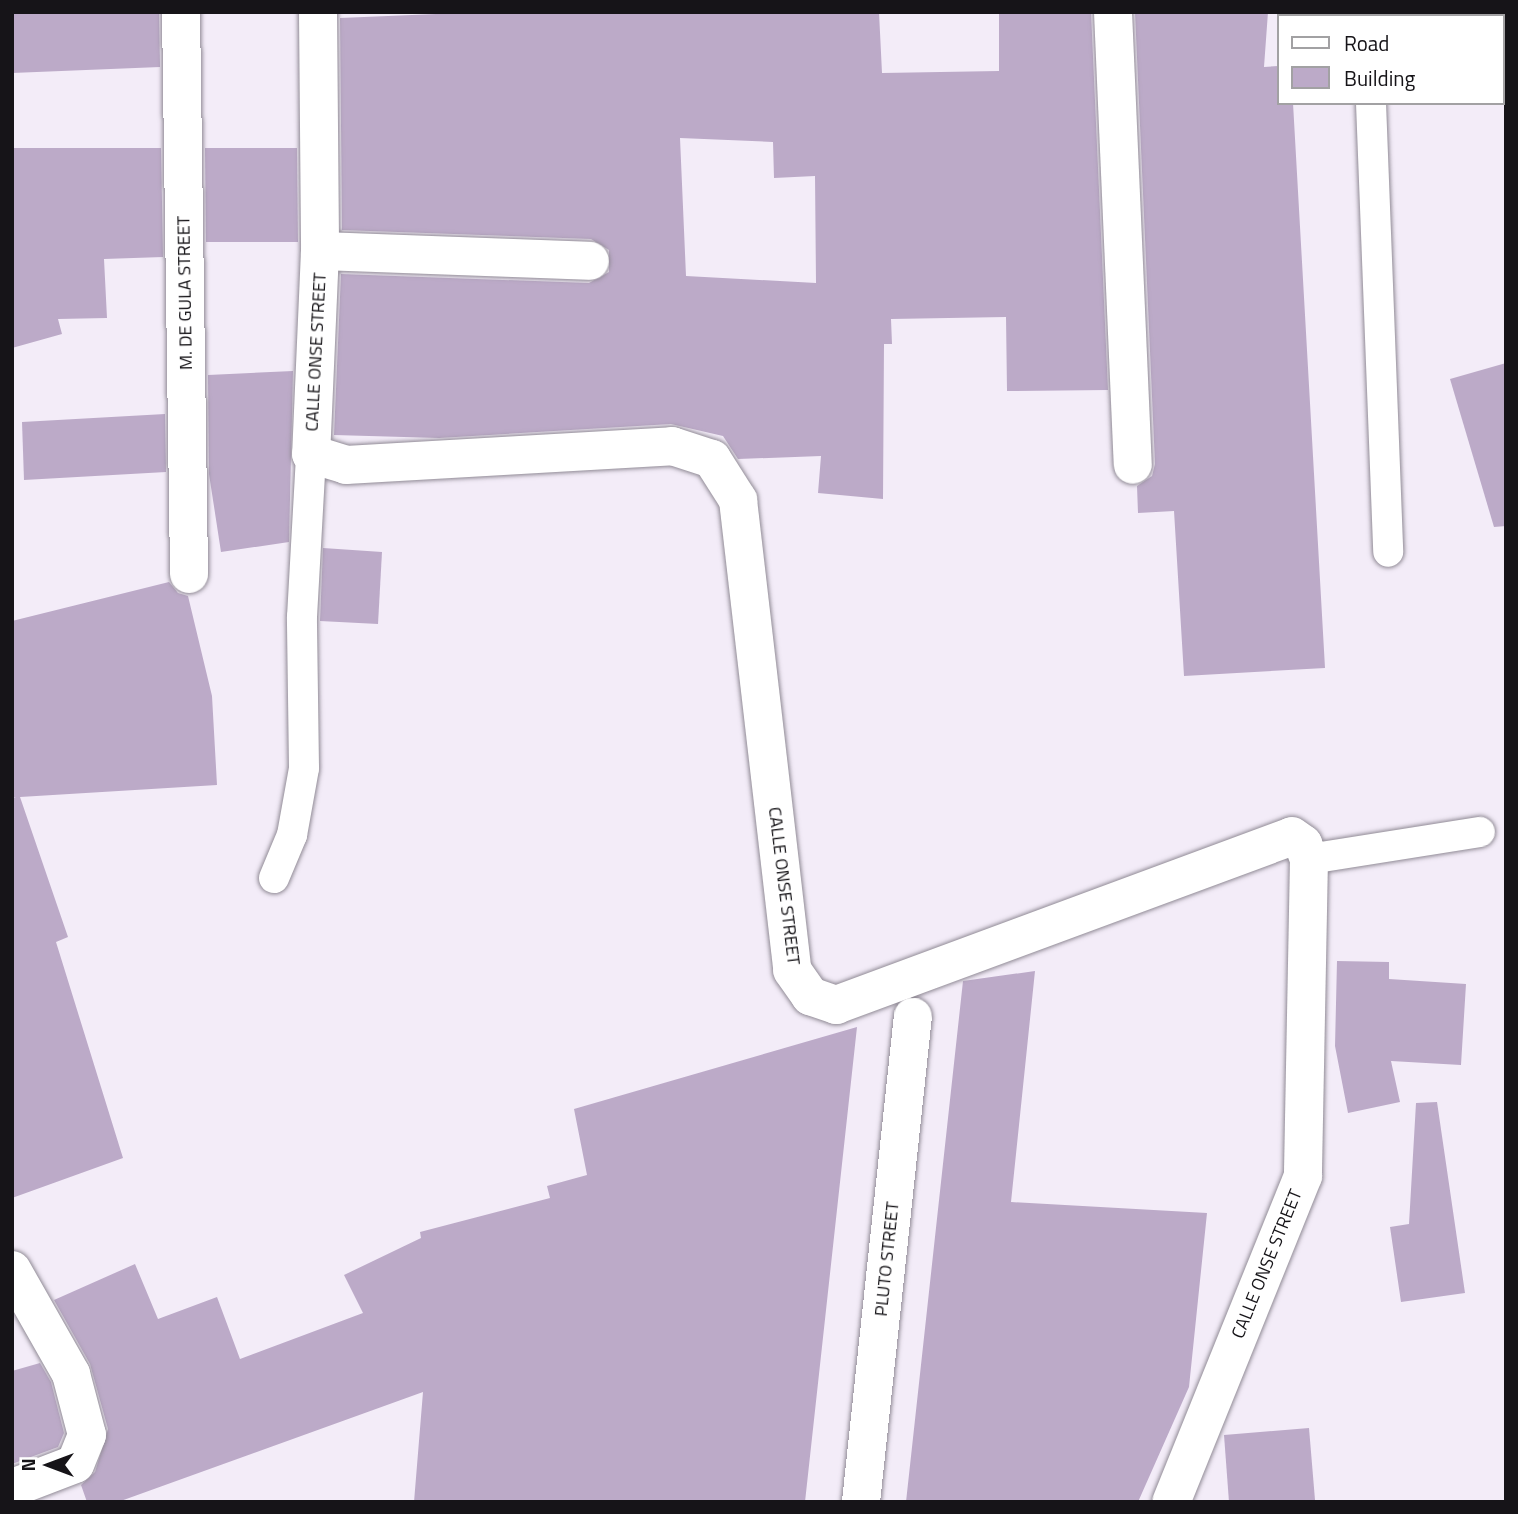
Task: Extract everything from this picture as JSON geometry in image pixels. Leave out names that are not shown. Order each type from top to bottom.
[{"type":"street","name":"M. DE GULA STREET","points":[[181,12],[190,574]]},
{"type":"street","name":"CALLE ONSE STREET","points":[[318,12],[320,251],[311,454],[346,465],[672,446],[712,458],[738,500],[792,970],[810,996],[836,1005],[1292,836],[1303,844],[1309,859],[1303,1177],[1171,1502]]},
{"type":"street","points":[[1114,12],[1133,465]]},
{"type":"street","points":[[320,251],[590,261]]},
{"type":"street","name":"PLUTO STREET","points":[[861,1502],[913,1017]]},
{"type":"street","points":[[12,1270],[71,1374],[87,1435],[75,1464],[12,1488]]},
{"type":"lane","points":[[1371,105],[1388,552]]},
{"type":"lane","points":[[274,878],[292,835],[304,768],[302,617],[311,454]]},
{"type":"lane","points":[[1309,859],[1480,832]]},
{"type":"building","points":[[12,12],[159,12],[160,67],[12,73]]},
{"type":"building","points":[[484,12],[879,12],[882,73],[999,71],[999,12],[1091,12],[1108,390],[1007,391],[1006,317],[891,319],[892,344],[884,344],[883,499],[818,493],[821,456],[738,459],[723,436],[671,424],[439,438],[334,435],[341,274],[589,283],[609,272],[609,250],[591,239],[342,230],[340,18]],"holes":[[[680,138],[773,142],[774,178],[815,176],[816,283],[686,276]]]},
{"type":"building","points":[[1135,12],[1268,12],[1264,67],[1276,66],[1276,105],[1293,105],[1325,668],[1184,676],[1174,511],[1138,513],[1137,486],[1152,476],[1155,464]]},
{"type":"building","points":[[12,148],[161,148],[163,257],[104,259],[107,318],[58,319],[62,334],[12,348]]},
{"type":"building","points":[[205,148],[297,148],[298,242],[206,242]]},
{"type":"building","points":[[1506,363],[1506,526],[1494,527],[1450,379]]},
{"type":"building","points":[[293,371],[289,542],[221,552],[209,474],[208,375]]},
{"type":"building","points":[[165,414],[166,472],[24,480],[22,422]]},
{"type":"building","points":[[323,548],[382,552],[378,624],[320,621]]},
{"type":"building","points":[[169,582],[178,593],[188,596],[212,696],[217,785],[20,797],[68,937],[56,942],[123,1158],[12,1198],[12,798],[16,797],[12,797],[12,621]]},
{"type":"building","points":[[1337,961],[1389,962],[1389,979],[1466,984],[1461,1065],[1391,1061],[1400,1102],[1348,1113],[1335,1046]]},
{"type":"building","points":[[1035,971],[1011,1202],[1207,1213],[1189,1387],[1138,1502],[906,1502],[963,981]]},
{"type":"building","points":[[857,1027],[805,1502],[414,1502],[423,1392],[118,1502],[87,1502],[81,1485],[95,1472],[108,1429],[90,1364],[54,1300],[135,1264],[158,1319],[217,1297],[240,1359],[363,1313],[344,1275],[421,1238],[420,1232],[550,1198],[547,1186],[587,1175],[574,1109]]},
{"type":"building","points":[[1437,1102],[1465,1293],[1401,1302],[1390,1227],[1409,1224],[1416,1103]]},
{"type":"building","points":[[40,1363],[51,1382],[64,1433],[58,1447],[12,1464],[12,1371]]},
{"type":"building","points":[[1309,1428],[1315,1500],[1229,1502],[1224,1435]]}]
